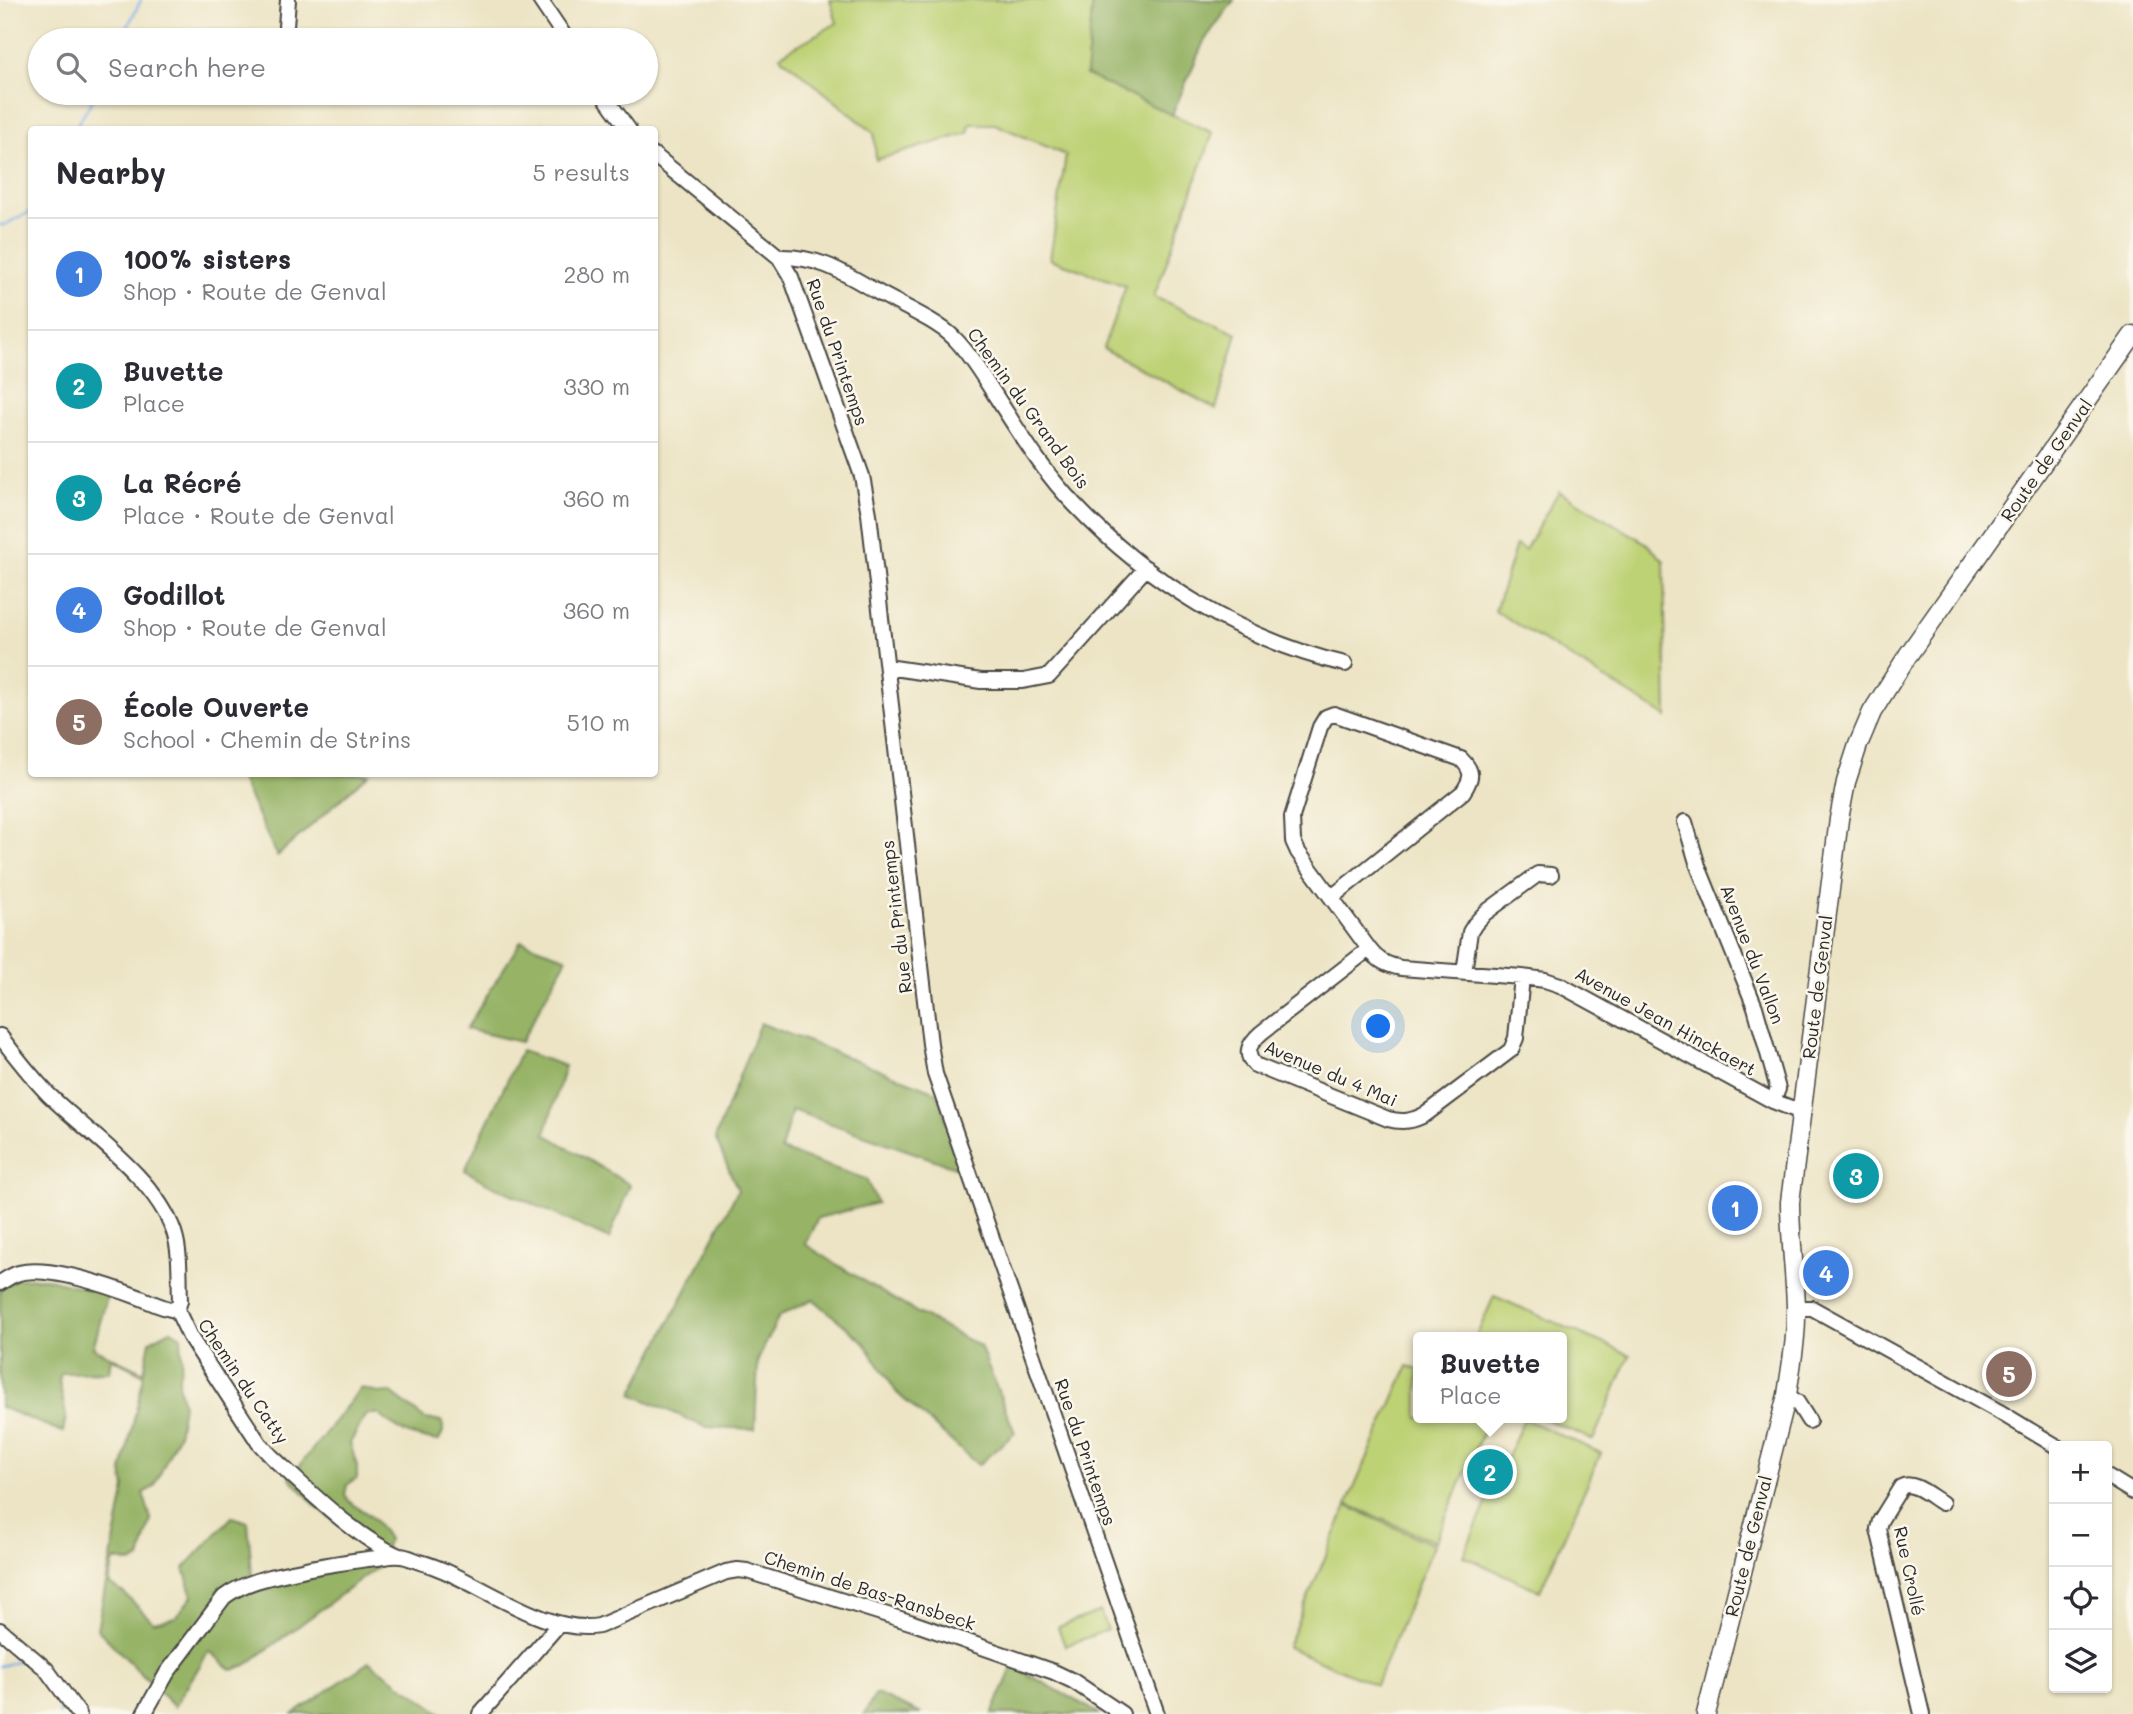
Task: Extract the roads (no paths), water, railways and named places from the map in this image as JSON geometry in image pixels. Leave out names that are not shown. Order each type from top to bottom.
[{"type":"main road","name":"Route de Genval","points":[[1706,1714],[1787,1395],[1794,1351],[1796,1308],[1790,1202],[1846,782],[1872,712],[1908,654],[2133,335]]},
{"type":"street","points":[[286,28],[288,0]]},
{"type":"street","points":[[540,0],[559,28]]},
{"type":"street","points":[[611,105],[626,126]]},
{"type":"street","name":"Rue du Printemps","points":[[658,158],[779,257],[792,277],[867,494],[935,1074],[1157,1714]]},
{"type":"street","name":"Chemin du Grand Bois","points":[[779,257],[805,258],[828,265],[953,336],[1057,485],[1093,523],[1146,568],[1240,627],[1307,655],[1345,664]]},
{"type":"street","points":[[887,667],[981,681],[1023,681],[1049,676],[1146,568]]},
{"type":"street","name":"Avenue Jean Hinckaert","points":[[1332,897],[1463,792],[1471,775],[1468,766],[1461,759],[1334,715],[1326,717],[1320,727],[1292,817],[1293,841],[1298,852],[1380,961],[1401,968],[1522,977],[1560,985],[1773,1101],[1801,1112]]},
{"type":"street","name":"Avenue du Vallon","points":[[1685,822],[1698,866],[1762,1028],[1778,1089],[1773,1101]]},
{"type":"street","points":[[1464,972],[1470,932],[1480,918],[1538,874],[1550,875]]},
{"type":"street","name":"Avenue du 4 Mai","points":[[1369,949],[1261,1033],[1250,1045],[1248,1054],[1255,1065],[1400,1122],[1426,1114],[1511,1049],[1516,1038],[1522,977]]},
{"type":"street","points":[[0,1036],[30,1074],[138,1177],[162,1208],[175,1235],[180,1301],[177,1310]]},
{"type":"street","name":"Chemin du Catty","points":[[0,1283],[19,1273],[53,1273],[142,1298],[164,1309],[177,1310],[190,1338],[259,1443],[362,1534],[399,1556]]},
{"type":"street","points":[[1796,1308],[1812,1308],[2049,1442]]},
{"type":"street","points":[[1787,1395],[1797,1402],[1809,1421]]},
{"type":"street","points":[[2112,1479],[2133,1492]]},
{"type":"street","name":"Rue Crollé","points":[[1922,1714],[1878,1529],[1880,1521],[1904,1485],[1912,1485],[1942,1503]]},
{"type":"street","name":"Chemin de Bas-Ransbeck","points":[[144,1714],[167,1673],[224,1597],[232,1591],[278,1575],[345,1561],[399,1556],[430,1564],[525,1611],[559,1624],[586,1628],[599,1626],[726,1572],[747,1571],[913,1623],[1054,1672],[1073,1681],[1122,1714]]},
{"type":"street","points":[[480,1714],[559,1624]]},
{"type":"street","points":[[0,1630],[46,1669],[79,1714]]},
{"type":"waterway","points":[[127,28],[141,0]]},
{"type":"waterway","points":[[76,126],[90,105]]},
{"type":"waterway","points":[[0,225],[28,213]]},
{"type":"waterway","points":[[0,1666],[25,1662],[52,1689]]},
{"type":"waterway","points":[[59,1697],[59,1714]]},
{"type":"place","name":"La Récré","points":[[1856,1176]]},
{"type":"place","name":"100% sisters","points":[[1735,1208]]},
{"type":"place","name":"Godillot","points":[[1826,1273]]},
{"type":"place","name":"École Ouverte","points":[[2009,1374]]},
{"type":"place","name":"Buvette","points":[[1490,1472]]}]
